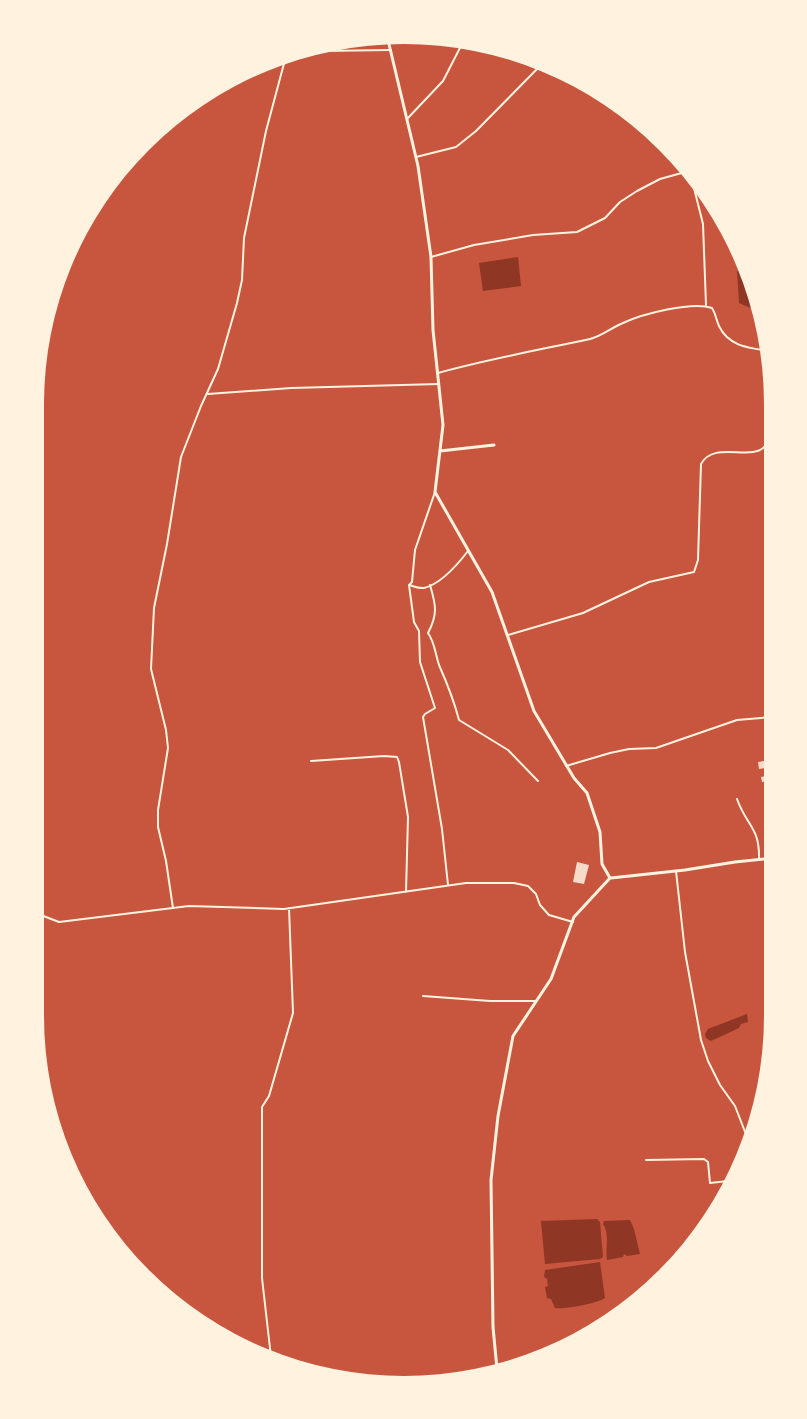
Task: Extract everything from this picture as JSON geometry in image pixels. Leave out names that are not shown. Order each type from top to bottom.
[{"type":"street","points":[[389,44],[416,157],[431,257],[433,330],[443,425],[435,492],[415,550],[412,582],[409,585],[414,622],[419,631],[420,662],[435,708],[423,717],[441,820],[448,885]]},
{"type":"street","points":[[407,119],[443,81],[460,48]]},
{"type":"street","points":[[330,51],[391,50]]},
{"type":"street","points":[[173,908],[158,827],[158,810],[168,748],[152,669],[152,629],[181,457],[221,361],[237,303],[242,280],[244,238],[266,131],[284,65]]},
{"type":"street","points":[[416,157],[456,147],[476,131],[537,69]]},
{"type":"street","points":[[431,257],[474,245],[533,235],[545,236],[577,232],[605,218],[620,202],[637,190],[660,179],[680,174]]},
{"type":"street","points":[[695,192],[704,232],[706,306]]},
{"type":"street","points":[[438,373],[517,353],[591,339],[623,323],[658,312],[688,307],[712,308],[720,329],[732,341],[741,346],[759,349]]},
{"type":"street","points":[[207,394],[291,388],[439,384]]},
{"type":"street","points":[[440,451],[494,444]]},
{"type":"street","points":[[506,635],[583,613],[649,582],[694,572],[698,560],[701,464],[704,458],[713,454],[762,450],[764,447]]},
{"type":"street","points":[[435,492],[492,592],[534,711],[566,766],[586,793],[600,832],[602,864],[610,878]]},
{"type":"street","points":[[409,585],[423,588],[430,585],[442,577],[468,551]]},
{"type":"street","points":[[430,585],[436,609],[434,621],[428,633],[434,642],[435,654],[448,684],[459,720],[508,750],[538,781]]},
{"type":"street","points":[[566,766],[629,749],[656,748],[737,720],[764,718]]},
{"type":"street","points":[[311,761],[384,756],[396,758],[399,762],[408,817],[406,892]]},
{"type":"street","points":[[737,800],[741,812],[756,831],[760,842],[759,860]]},
{"type":"street","points":[[496,1363],[493,1327],[491,1180],[496,1126],[513,1036],[550,979],[574,917],[610,878],[764,859]]},
{"type":"street","points":[[676,871],[685,952],[701,1040],[708,1061],[720,1085],[735,1106],[744,1130]]},
{"type":"street","points":[[44,916],[59,922],[189,906],[289,908],[448,885],[514,883],[528,886],[549,915],[573,922]]},
{"type":"street","points":[[270,1350],[262,1278],[262,1107],[270,1096],[293,1013],[289,908]]},
{"type":"street","points":[[423,996],[490,1001],[536,1001]]},
{"type":"street","points":[[646,1160],[704,1159],[708,1162],[710,1183],[723,1182]]},
{"type":"shaded area","points":[[518,257],[521,286],[483,291],[479,263]]},
{"type":"shaded area","points":[[737,271],[744,288],[750,308],[739,303]]},
{"type":"shaded area","points":[[747,1014],[748,1022],[741,1024],[739,1028],[711,1041],[706,1038],[705,1034],[708,1029]]},
{"type":"shaded area","points":[[597,1219],[600,1222],[603,1257],[545,1264],[541,1221]]},
{"type":"shaded area","points":[[630,1220],[640,1254],[627,1256],[624,1254],[623,1257],[607,1260],[604,1221]]},
{"type":"shaded area","points":[[600,1262],[605,1298],[581,1306],[555,1308],[551,1299],[547,1298],[545,1287],[548,1286],[547,1279],[544,1277],[545,1270]]},
{"type":"building","points":[[764,761],[764,768],[759,769],[758,762]]},
{"type":"building","points":[[577,862],[589,865],[584,884],[573,882]]}]
